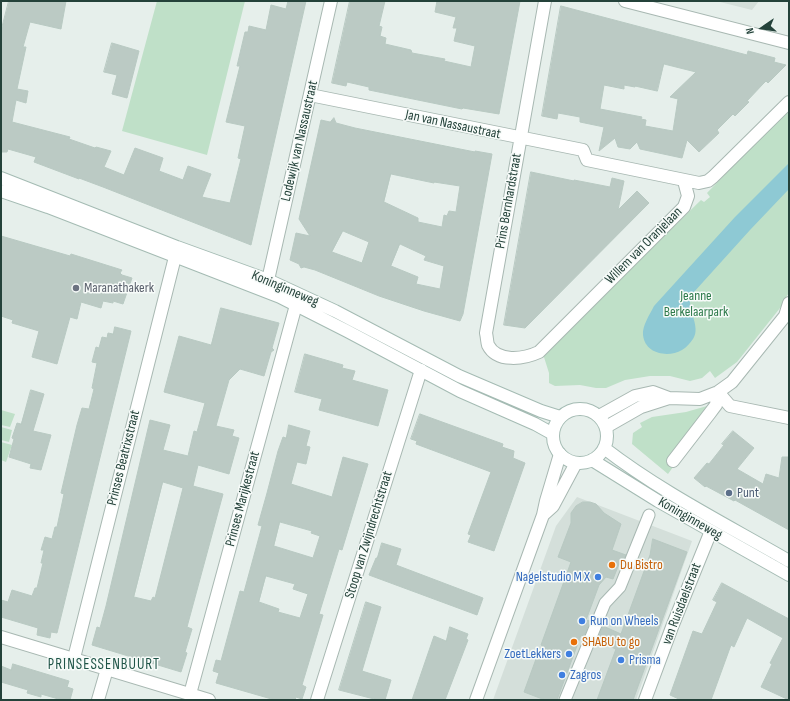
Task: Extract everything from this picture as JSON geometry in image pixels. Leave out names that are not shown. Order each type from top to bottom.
[{"type":"street","name":"Lodewijk van Nassaustraat","points":[[268,280],[331,1]]},
{"type":"street","name":"Prins Bernhardstraat","points":[[539,352],[530,356],[515,358],[503,357],[493,352],[488,344],[486,333],[545,1]]},
{"type":"street","points":[[625,1],[789,43]]},
{"type":"street","name":"Jan van Nassaustraat","points":[[310,95],[583,150],[587,160],[668,176],[684,181]]},
{"type":"street","points":[[684,181],[699,183],[713,177],[789,102]]},
{"type":"street","name":"Koninginneweg","points":[[1,178],[177,247],[268,280],[335,311],[459,376],[541,411],[560,417]]},
{"type":"street","name":"Willem van Oranjelaan","points":[[539,352],[684,207],[688,196],[684,181]]},
{"type":"street","name":"Koninginneweg","points":[[1,191],[296,304],[460,391],[531,422],[553,434]]},
{"type":"street","name":"Prinses Beatrixstraat","points":[[74,658],[175,257]]},
{"type":"street","points":[[599,416],[635,396],[653,392],[669,398],[700,399],[718,392],[732,382],[787,315],[789,303]]},
{"type":"street","name":"Prinses Marijkestraat","points":[[190,694],[296,304]]},
{"type":"street","name":"Stoop van Zwijndrechtstraat","points":[[317,700],[421,370]]},
{"type":"street","points":[[718,392],[730,406],[789,418]]},
{"type":"street","points":[[673,461],[716,405],[718,392]]},
{"type":"street","points":[[606,427],[640,407],[669,398]]},
{"type":"street","points":[[582,408],[599,416],[606,427],[607,438],[604,448],[599,455],[584,463],[576,463],[568,460],[560,454],[555,445],[553,434],[555,425],[560,417],[568,411],[582,408]]},
{"type":"street","name":"Koninginneweg","points":[[604,448],[664,489],[789,561]]},
{"type":"street","points":[[476,700],[544,515],[546,501],[560,454]]},
{"type":"street","name":"Koninginneweg","points":[[592,460],[658,501],[789,575]]},
{"type":"street","points":[[544,515],[553,506],[576,463]]},
{"type":"street","points":[[565,700],[605,603],[620,587],[649,514]]},
{"type":"street","name":"van Ruisdaelstraat","points":[[645,700],[672,627],[711,531]]},
{"type":"street","points":[[1,637],[209,700]]},
{"type":"street","points":[[98,700],[107,670]]},
{"type":"shaded area","points":[[716,1],[759,1],[752,10]]},
{"type":"shaded area","points":[[577,497],[692,541],[636,700],[493,700],[556,526]]},
{"type":"green space","points":[[157,1],[245,1],[207,155],[122,131]]},
{"type":"green space","name":"Jeanne Berkelaarpark","points":[[789,108],[789,293],[786,297],[788,298],[737,362],[715,378],[710,371],[702,378],[690,381],[670,376],[650,376],[625,380],[606,388],[580,385],[555,386],[549,383],[549,373],[543,354],[701,200],[704,202],[710,197],[707,193]]},
{"type":"green space","points":[[707,406],[709,409],[667,461],[673,467],[668,474],[632,444],[633,433],[642,427],[640,423],[652,417],[686,412]]},
{"type":"green space","points":[[1,410],[15,414],[10,427],[1,425]]},
{"type":"green space","points":[[1,427],[12,430],[9,442],[1,440]]},
{"type":"green space","points":[[1,442],[12,445],[6,462],[1,460]]},
{"type":"water","points":[[789,163],[789,189],[694,292],[690,303],[696,331],[693,339],[682,350],[670,354],[658,353],[653,350],[645,341],[643,331],[654,306],[735,217]]},
{"type":"building","points":[[9,1],[66,1],[61,29],[30,22],[23,47],[26,47],[17,89],[28,91],[26,103],[16,100],[12,122],[70,137],[69,139],[95,148],[111,151],[104,167],[124,175],[135,148],[163,158],[159,171],[183,180],[188,166],[211,174],[202,197],[230,203],[241,159],[238,158],[245,126],[226,122],[240,66],[237,66],[245,32],[248,32],[249,26],[266,30],[271,5],[286,9],[288,1],[306,1],[251,245],[103,187],[34,162],[36,157],[8,149],[7,152],[1,152],[1,31]]},
{"type":"building","points":[[350,1],[385,1],[379,26],[382,27],[380,36],[386,38],[385,44],[411,50],[412,53],[445,59],[444,61],[471,67],[475,46],[454,41],[457,28],[453,28],[456,17],[435,12],[437,1],[520,1],[499,114],[462,109],[369,90],[369,87],[347,82],[346,86],[332,83]]},
{"type":"building","points":[[561,6],[747,55],[748,51],[775,58],[774,62],[786,65],[768,83],[766,81],[763,84],[747,101],[749,102],[735,116],[733,114],[717,130],[719,133],[699,152],[687,140],[682,158],[640,149],[637,142],[630,149],[618,147],[615,138],[599,151],[604,127],[580,122],[580,117],[558,113],[557,119],[542,116]],"holes":[[[664,64],[696,72],[670,97],[678,99],[673,131],[645,126],[646,120],[641,119],[642,117],[600,109],[604,85],[624,89],[624,85],[635,86],[657,91]]]},
{"type":"building","points":[[112,43],[139,51],[127,98],[112,94],[117,75],[104,72]]},
{"type":"building","points":[[334,118],[336,123],[355,128],[475,152],[492,154],[463,314],[460,321],[379,296],[315,270],[304,267],[301,268],[299,264],[290,260],[296,233],[310,236],[299,219],[321,120],[330,122]],"holes":[[[391,174],[434,183],[460,186],[456,212],[449,211],[447,216],[444,215],[442,227],[418,222],[418,218],[384,202]],[[343,231],[369,242],[362,263],[332,252]],[[400,244],[426,256],[424,260],[444,266],[440,289],[416,284],[418,277],[391,266]]]},
{"type":"building","points":[[531,172],[610,187],[612,178],[624,181],[618,210],[637,191],[649,203],[525,328],[504,325]]},
{"type":"building","points":[[1,236],[70,256],[71,254],[122,270],[120,273],[122,275],[132,278],[123,304],[113,301],[113,303],[103,301],[101,308],[81,302],[77,319],[70,317],[57,364],[32,357],[39,331],[12,323],[13,320],[1,316]]},
{"type":"building","points":[[221,308],[279,323],[272,348],[274,350],[271,352],[264,376],[240,369],[229,380],[216,426],[234,430],[232,436],[239,438],[229,474],[198,465],[193,486],[223,494],[187,627],[192,629],[181,672],[92,645],[97,627],[100,628],[106,606],[150,420],[170,425],[163,450],[188,456],[194,431],[197,432],[205,403],[164,392],[179,336],[211,345]],"holes":[[[163,482],[183,488],[155,598],[153,597],[151,601],[134,597]]]},
{"type":"building","points":[[115,327],[131,331],[57,633],[51,632],[50,638],[37,635],[38,628],[1,617],[1,600],[8,602],[12,590],[32,596],[35,588],[37,588],[43,563],[41,563],[44,550],[41,550],[45,537],[52,539],[55,527],[57,527],[64,494],[61,493],[77,425],[82,408],[89,409],[94,389],[92,388],[97,363],[92,362],[96,347],[99,348],[102,337],[107,338],[108,333],[113,334]]},
{"type":"building","points":[[305,354],[343,365],[342,368],[355,371],[352,380],[388,390],[378,426],[319,410],[322,399],[295,392]]},
{"type":"building","points":[[31,390],[44,394],[33,431],[51,435],[41,470],[30,468],[31,464],[9,457],[14,439],[12,438],[17,423],[21,424]]},
{"type":"building","points":[[420,414],[503,444],[502,447],[514,451],[513,458],[525,463],[494,551],[468,542],[471,535],[468,534],[491,472],[416,444],[417,441],[411,439]]},
{"type":"building","points":[[289,425],[310,431],[306,446],[310,447],[306,464],[297,462],[291,484],[332,497],[343,457],[368,464],[342,550],[339,549],[319,614],[323,615],[302,685],[306,687],[302,699],[296,697],[295,700],[275,700],[216,683],[219,673],[213,671],[216,660],[221,661],[240,591],[244,592],[262,526],[258,525],[278,451],[283,437],[286,438]],"holes":[[[280,522],[312,531],[311,533],[320,536],[313,558],[274,546]],[[266,576],[295,584],[293,589],[308,594],[300,618],[278,612],[279,609],[259,602]]]},
{"type":"building","points":[[733,431],[754,448],[737,469],[763,484],[766,474],[779,478],[782,457],[789,457],[789,530],[735,500],[734,501],[706,486],[705,487],[694,478],[707,463],[709,464],[724,445],[722,444]]},
{"type":"building","points":[[583,502],[596,504],[604,513],[621,524],[612,550],[626,555],[622,564],[619,564],[613,579],[606,577],[599,585],[586,620],[590,621],[584,636],[581,635],[557,700],[545,700],[524,692],[536,659],[538,659],[543,646],[541,645],[571,562],[558,557],[571,523],[571,513],[576,506]]},
{"type":"building","points":[[653,539],[687,552],[633,700],[597,700],[616,649],[597,641],[603,626],[621,634],[650,555]]},
{"type":"building","points":[[382,543],[401,549],[396,565],[483,598],[477,615],[369,575]]},
{"type":"building","points":[[722,583],[789,619],[789,700],[761,687],[772,664],[770,663],[783,638],[747,618],[734,647],[731,645],[711,700],[681,700],[670,695],[693,631],[702,634],[717,602],[713,600]]},
{"type":"building","points":[[366,602],[381,607],[362,671],[391,680],[385,700],[378,700],[339,690]]},
{"type":"building","points":[[450,627],[468,634],[466,639],[468,640],[445,700],[412,700],[434,636],[446,641]]},
{"type":"building","points":[[13,664],[69,681],[67,687],[73,689],[70,700],[62,700],[41,694],[41,697],[27,693],[28,690],[1,682],[1,666],[11,670]]},
{"type":"place","name":"Maranathakerk","points":[[76,288]]},
{"type":"place","name":"Punt","points":[[729,493]]},
{"type":"place","name":"Du Bistro","points":[[612,565]]},
{"type":"place","name":"Nagelstudio M X","points":[[598,577]]},
{"type":"place","name":"Run on Wheels","points":[[582,621]]},
{"type":"place","name":"SHABU to go","points":[[574,642]]},
{"type":"place","name":"ZoetLekkers","points":[[569,654]]},
{"type":"place","name":"Prisma","points":[[621,660]]},
{"type":"place","name":"Zagros","points":[[562,675]]},
{"type":"district","name":"PRINSESSENBUURT","points":[[104,665]]}]
